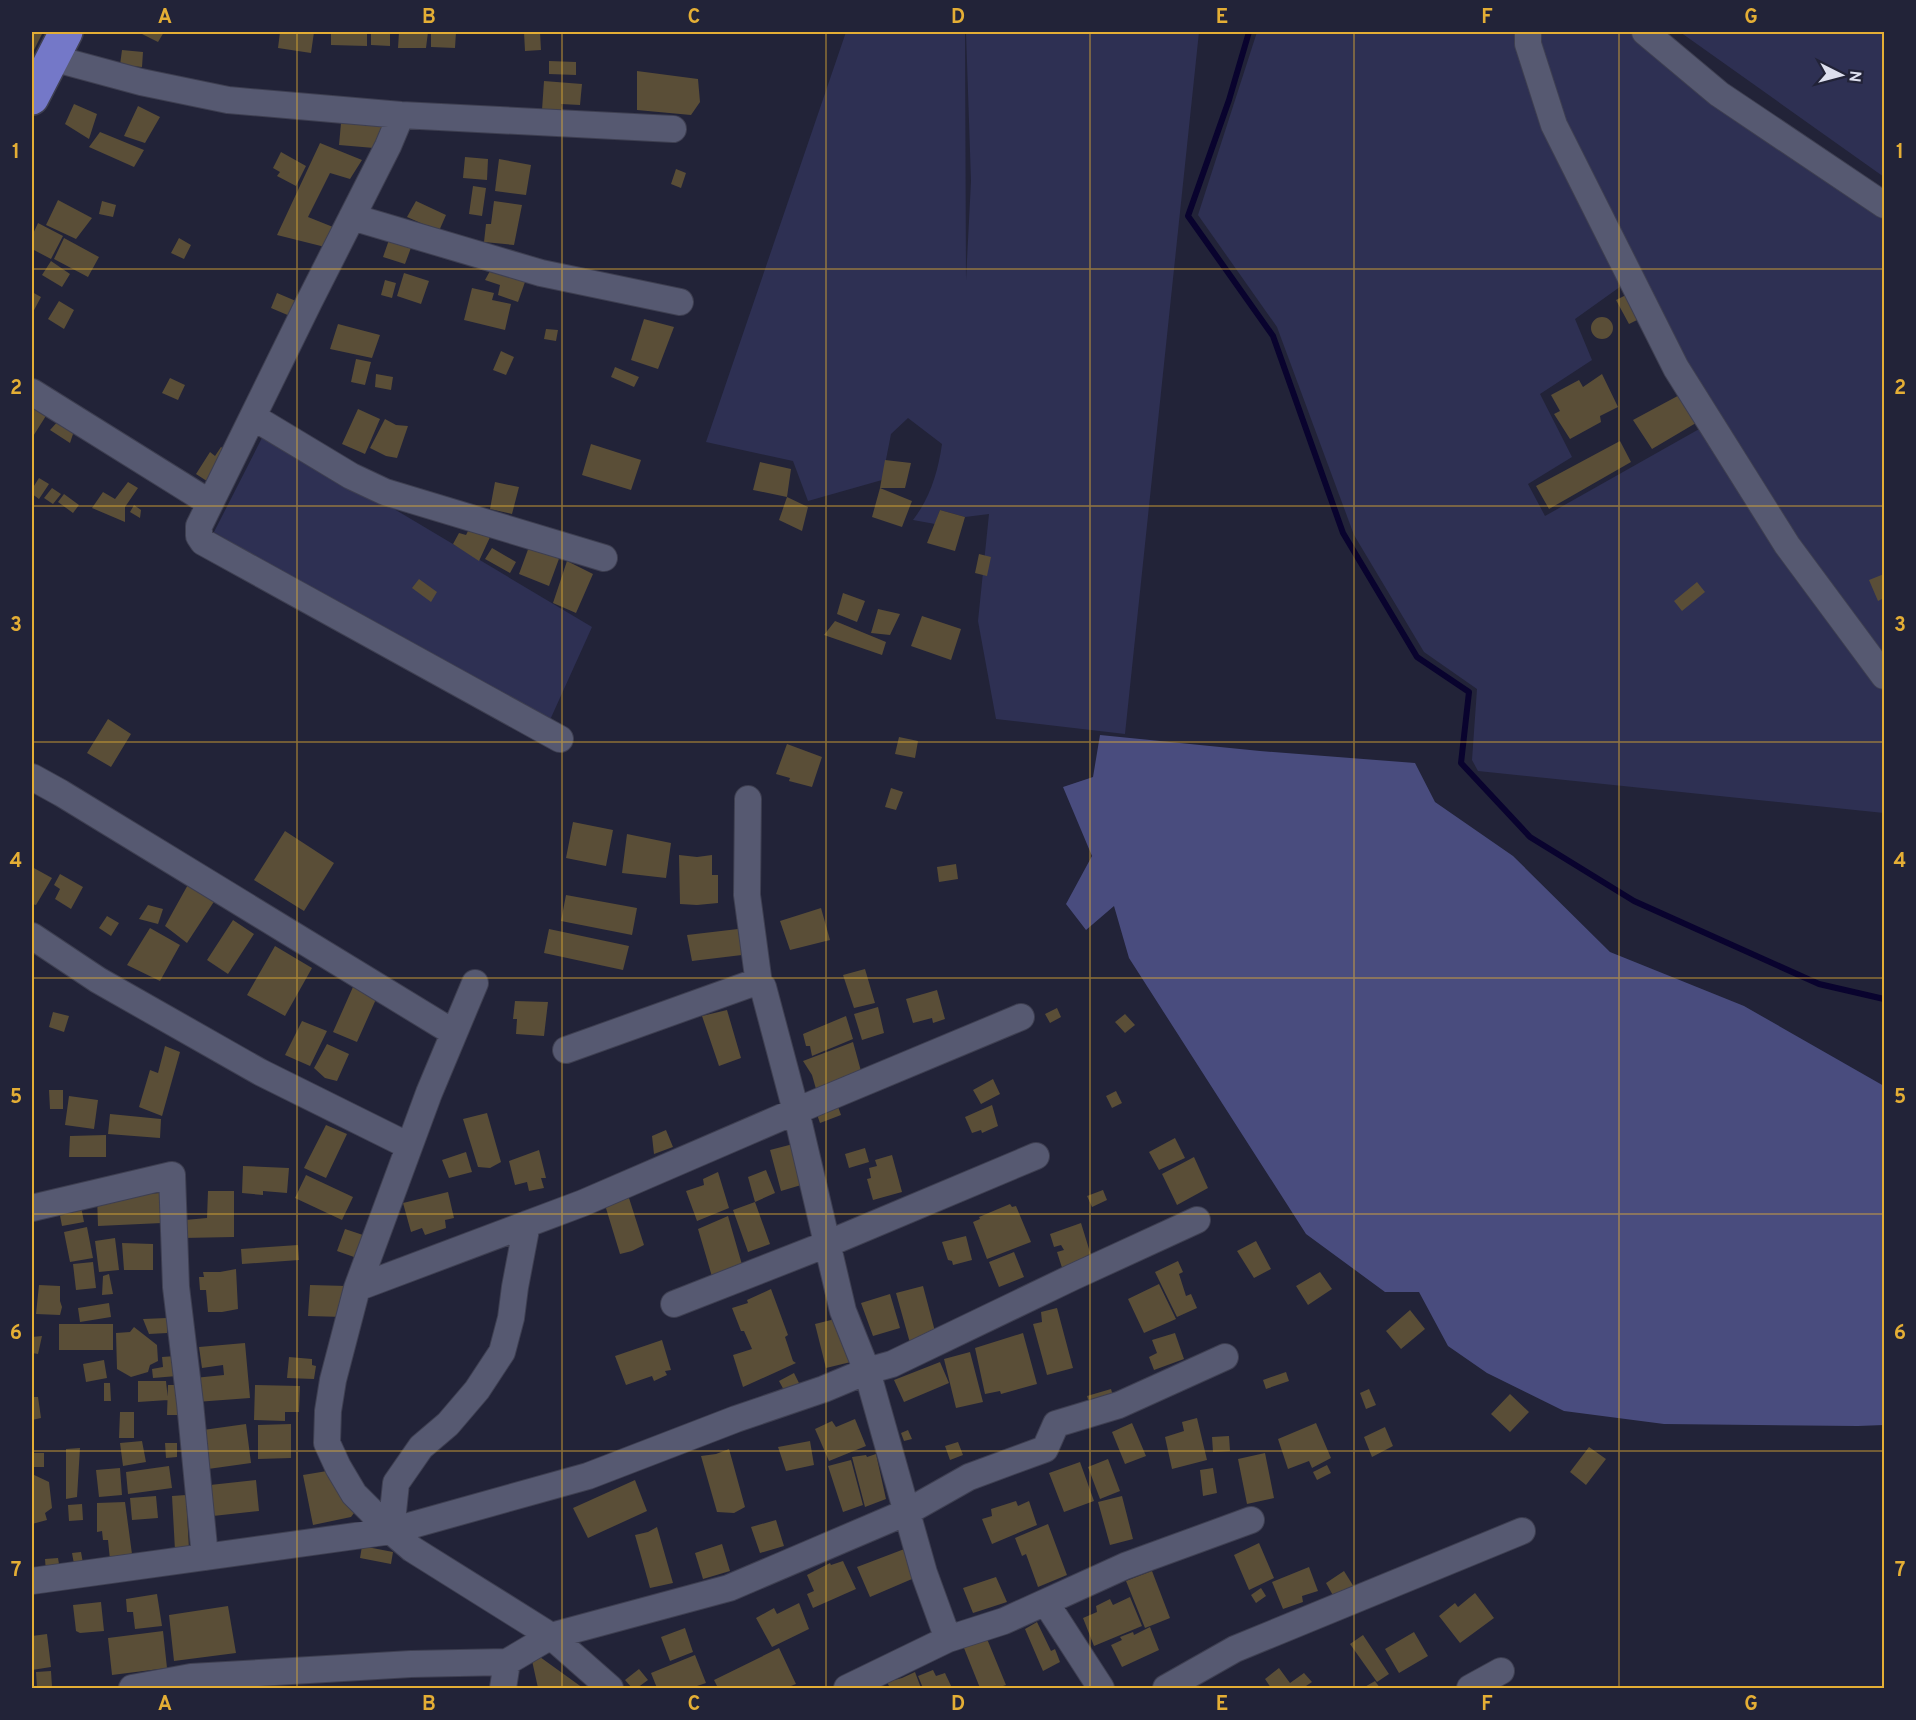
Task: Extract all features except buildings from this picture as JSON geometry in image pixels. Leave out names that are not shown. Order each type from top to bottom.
[{"type":"highway","points":[[32,98],[59,45]]},
{"type":"street","points":[[1528,32],[1528,44],[1554,125],[1677,368],[1787,545],[1884,676]]},
{"type":"street","points":[[1645,32],[1719,94],[1884,205]]},
{"type":"street","points":[[59,45],[141,82],[228,100],[400,115],[673,129]]},
{"type":"street","points":[[400,115],[388,146],[199,526],[199,536],[203,542],[560,740]]},
{"type":"street","points":[[352,217],[541,273],[680,302]]},
{"type":"street","points":[[32,392],[210,503]]},
{"type":"street","points":[[253,417],[351,476],[385,492],[604,558]]},
{"type":"street","points":[[32,777],[454,1033]]},
{"type":"street","points":[[748,799],[747,896],[759,984]]},
{"type":"street","points":[[32,936],[98,980],[260,1072],[409,1146]]},
{"type":"street","points":[[475,983],[409,1146],[357,1288],[328,1411],[327,1443],[354,1494],[391,1531],[412,1549],[551,1636],[610,1689]]},
{"type":"street","points":[[566,1050],[753,983],[764,987],[843,1311],[867,1371],[924,1573],[948,1639]]},
{"type":"street","points":[[357,1288],[583,1203],[1021,1017]]},
{"type":"street","points":[[674,1304],[827,1244],[1036,1156]]},
{"type":"street","points":[[32,1208],[171,1175],[176,1287],[205,1557]]},
{"type":"street","points":[[32,1581],[391,1531],[588,1476],[736,1419],[892,1364],[1197,1220]]},
{"type":"street","points":[[391,1531],[396,1483],[421,1447],[448,1424],[477,1390],[502,1352],[511,1318],[527,1224]]},
{"type":"street","points":[[132,1689],[191,1677],[411,1664],[507,1662],[551,1636],[729,1588],[907,1512],[969,1477],[1045,1449],[1056,1424],[1119,1405],[1226,1357]]},
{"type":"street","points":[[847,1689],[948,1639],[1004,1621],[1125,1566],[1251,1520]]},
{"type":"street","points":[[1166,1689],[1235,1649],[1522,1531]]},
{"type":"street","points":[[1046,1603],[1101,1689]]},
{"type":"street","points":[[503,1689],[507,1662]]},
{"type":"street","points":[[1470,1689],[1501,1671]]},
{"type":"shaded area","points":[[846,32],[965,32],[966,280],[971,181],[966,32],[1199,32],[1125,734],[996,719],[978,621],[989,514],[965,517],[940,510],[935,524],[913,520],[932,484],[942,444],[908,418],[891,434],[882,480],[808,501],[793,461],[706,442]]},
{"type":"shaded area","points":[[1257,32],[1520,32],[1624,284],[1575,319],[1592,360],[1540,394],[1572,457],[1528,484],[1545,516],[1701,428],[1779,551],[1884,691],[1884,813],[1478,771],[1472,760],[1477,689],[1424,652],[1354,535],[1277,327],[1198,215]]},
{"type":"shaded area","points":[[1538,32],[1635,32],[1884,213],[1884,670],[1793,539],[1680,356],[1563,120],[1538,40]]},
{"type":"shaded area","points":[[1680,32],[1884,32],[1884,177]]},
{"type":"shaded area","points":[[265,432],[592,627],[545,731],[214,532]]},
{"type":"shaded area","points":[[1100,735],[1415,763],[1435,802],[1513,856],[1610,952],[1744,1006],[1884,1086],[1884,1425],[1664,1424],[1564,1411],[1487,1373],[1448,1346],[1419,1292],[1385,1292],[1306,1234],[1129,958],[1114,906],[1086,930],[1066,904],[1092,856],[1063,787],[1093,777]]},
{"type":"waterway","points":[[1249,32],[1229,100],[1188,216],[1273,336],[1343,533],[1417,657],[1469,692],[1461,763],[1530,837],[1634,901],[1819,984],[1884,999]]}]
